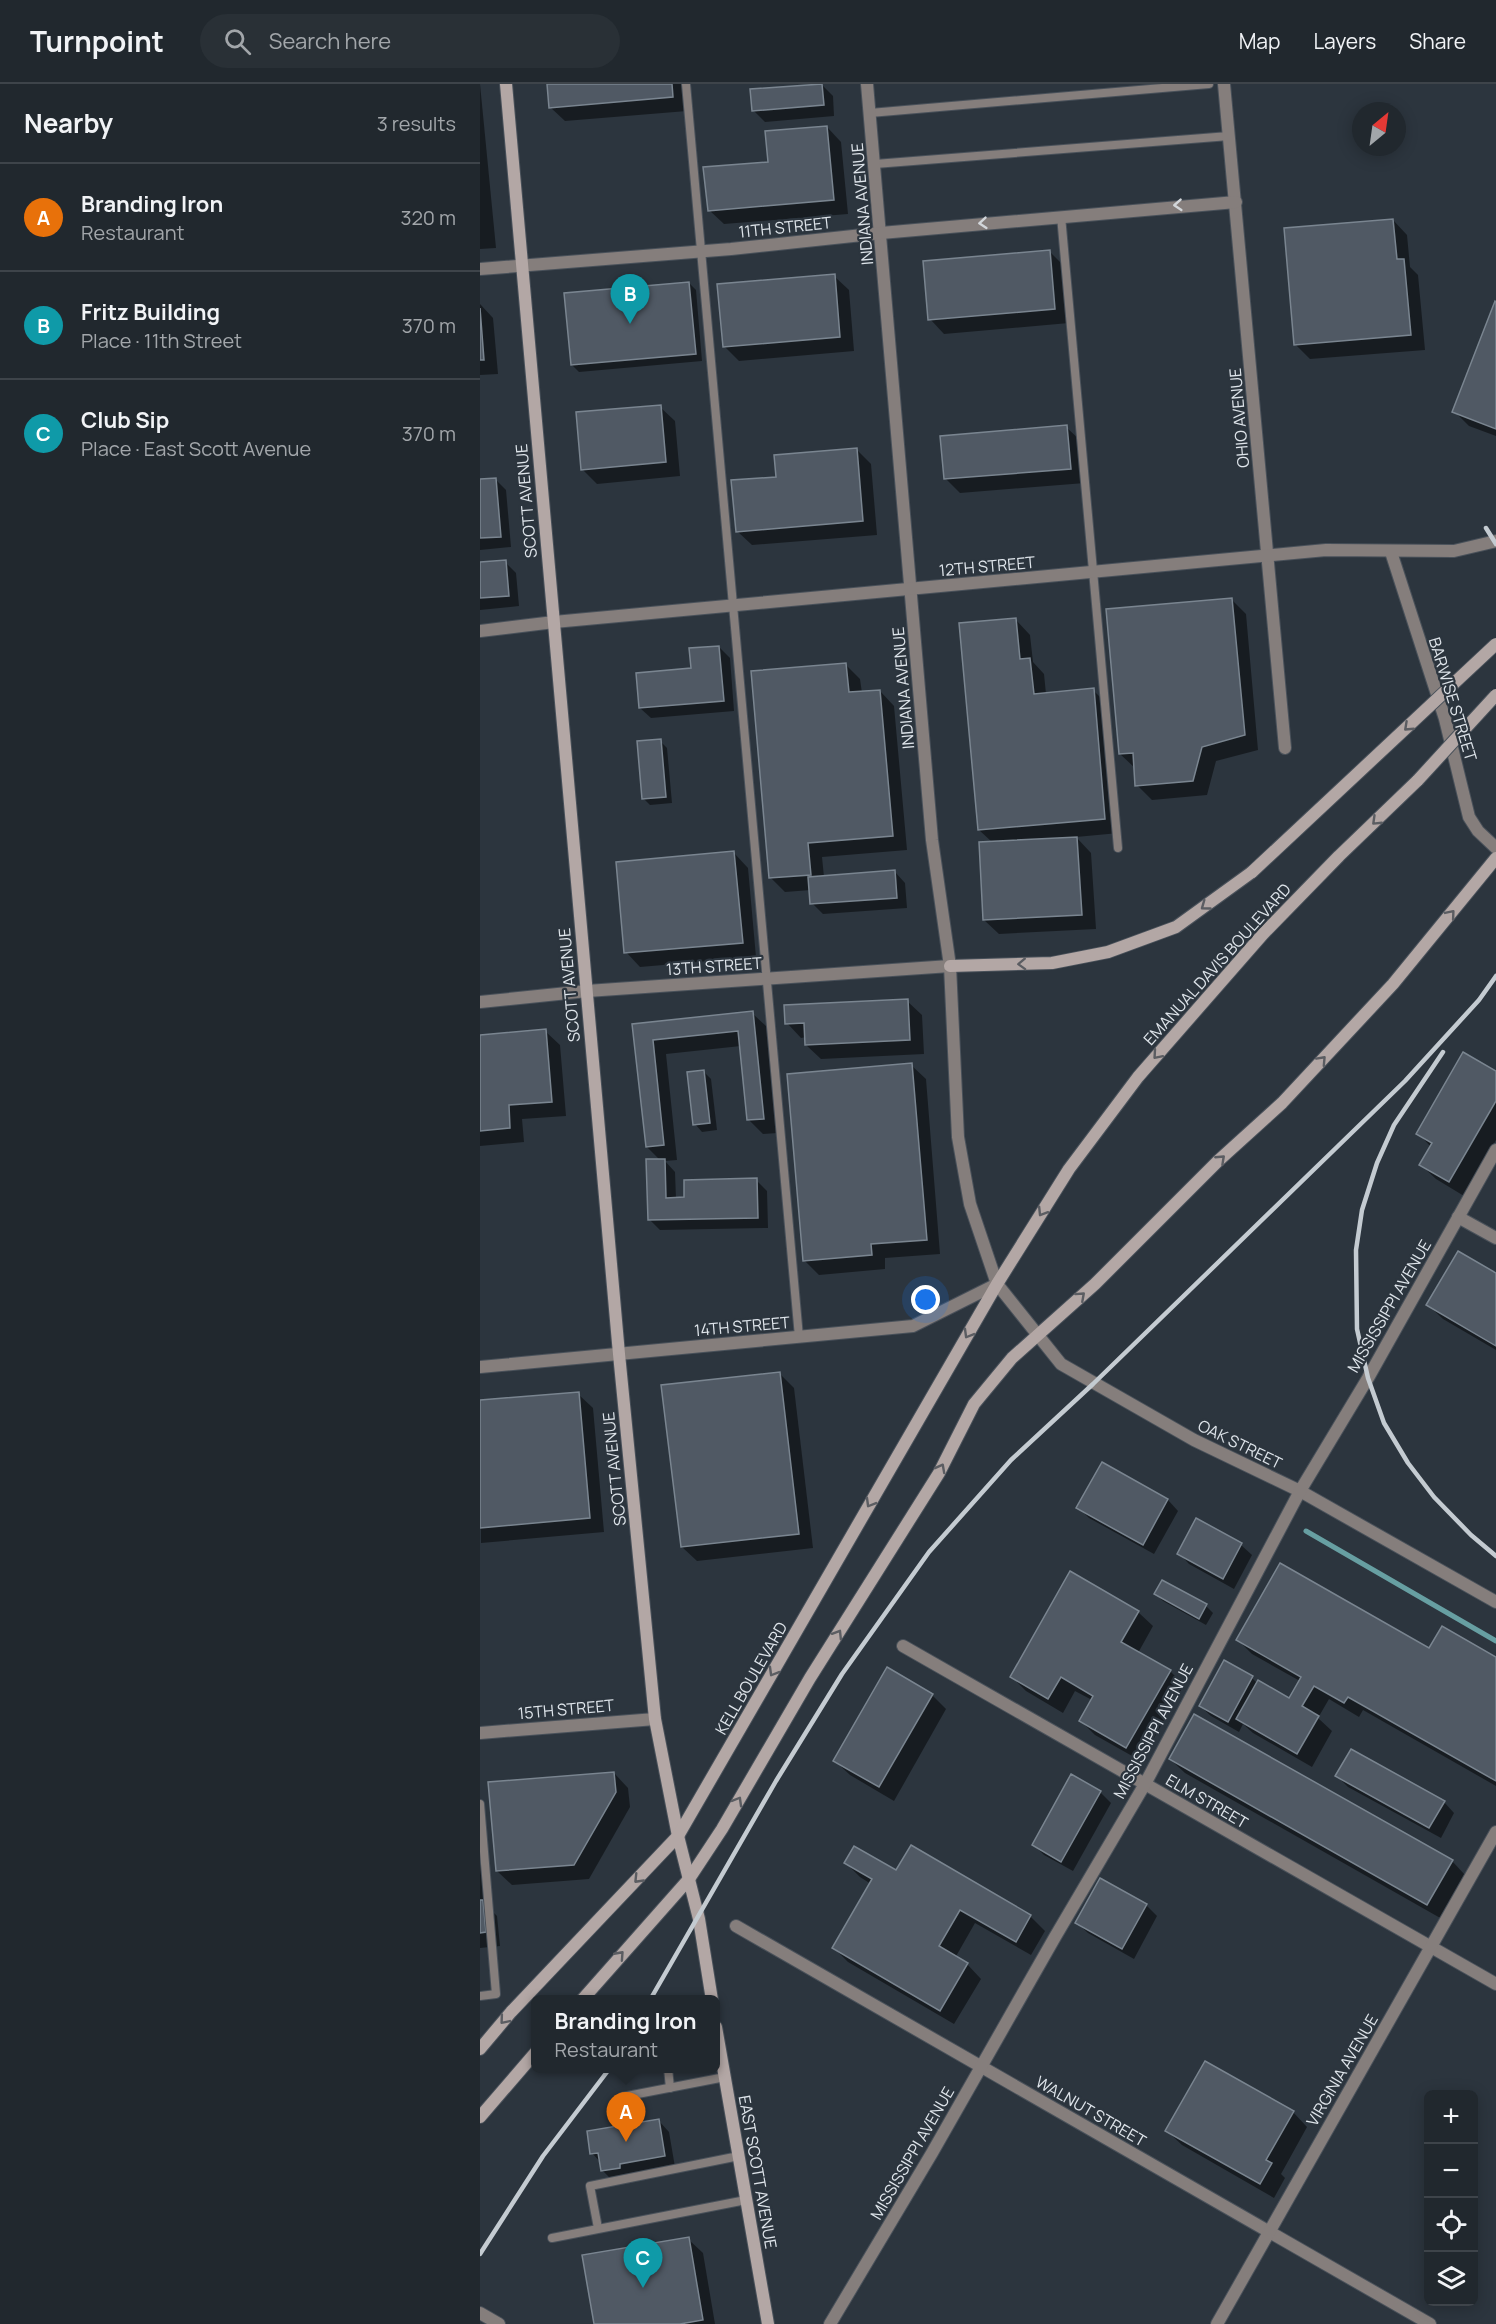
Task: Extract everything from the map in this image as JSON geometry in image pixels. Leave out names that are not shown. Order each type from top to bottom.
[{"type":"main road","name":"SCOTT AVENUE","points":[[506,84],[619,1354],[654,1719],[689,1879]]},
{"type":"main road","points":[[950,966],[1052,963],[1108,952],[1176,927],[1252,872],[1496,644]]},
{"type":"main road","name":"EMANUAL DAVIS BOULEVARD","points":[[997,1284],[1069,1169],[1138,1077],[1263,933],[1418,780],[1496,695]]},
{"type":"main road","points":[[586,1995],[689,1879],[722,1829],[810,1678],[939,1473],[974,1404],[1012,1358],[1095,1284],[1218,1161],[1282,1103],[1393,984],[1496,858]]},
{"type":"main road","name":"KELL BOULEVARD","points":[[480,2049],[511,2012],[678,1836],[997,1284]]},
{"type":"main road","points":[[689,1879],[699,1919],[711,1995]]},
{"type":"main road","name":"EAST SCOTT AVENUE","points":[[720,2049],[768,2324]]},
{"type":"main road","points":[[480,2117],[531,2058]]},
{"type":"street","name":"INDIANA AVENUE","points":[[867,84],[932,840],[950,966],[958,1137],[970,1204],[997,1284]]},
{"type":"street","name":"OHIO AVENUE","points":[[1224,84],[1285,748]]},
{"type":"street","name":"11TH STREET","points":[[480,269],[701,252],[881,233],[1236,201]]},
{"type":"street","name":"12TH STREET","points":[[480,631],[554,622],[1326,550],[1454,551],[1496,541]]},
{"type":"street","name":"BARWISE STREET","points":[[1390,552],[1445,719],[1469,817],[1478,831],[1496,848]]},
{"type":"street","name":"13TH STREET","points":[[480,1002],[587,991],[950,966]]},
{"type":"street","name":"MISSISSIPPI AVENUE","points":[[830,2324],[1145,1785],[1300,1491],[1368,1378],[1496,1150]]},
{"type":"street","points":[[1458,1217],[1496,1238]]},
{"type":"street","name":"OAK STREET","points":[[997,1284],[1061,1364],[1194,1440],[1300,1491],[1496,1602]]},
{"type":"street","name":"14TH STREET","points":[[480,1367],[913,1326],[997,1284]]},
{"type":"street","name":"ELM STREET","points":[[903,1646],[1496,1984]]},
{"type":"street","name":"15TH STREET","points":[[480,1733],[654,1719]]},
{"type":"street","name":"VIRGINIA AVENUE","points":[[1217,2324],[1496,1832]]},
{"type":"street","name":"WALNUT STREET","points":[[735,1926],[1430,2324]]},
{"type":"street","points":[[480,2313],[499,2324]]},
{"type":"lane","points":[[686,84],[799,1337]]},
{"type":"lane","points":[[870,113],[1209,84]]},
{"type":"lane","points":[[874,164],[1229,136]]},
{"type":"lane","points":[[1061,216],[1119,848]]},
{"type":"lane","points":[[480,1804],[496,1994],[480,1996]]},
{"type":"lane","points":[[668,2073],[670,2088]]},
{"type":"lane","points":[[622,2097],[725,2077]]},
{"type":"lane","points":[[598,2229],[590,2186],[739,2156]]},
{"type":"lane","points":[[552,2238],[746,2200]]},
{"type":"building","points":[[547,84],[672,84],[673,97],[549,108]]},
{"type":"building","points":[[822,84],[824,105],[752,111],[750,89]]},
{"type":"building","points":[[827,126],[834,200],[708,211],[703,167],[768,162],[765,131]]},
{"type":"building","points":[[1393,219],[1397,259],[1404,259],[1411,335],[1294,345],[1284,228]]},
{"type":"building","points":[[1050,250],[1055,309],[928,320],[923,261]]},
{"type":"building","points":[[835,274],[840,337],[723,347],[717,284]]},
{"type":"building","points":[[689,282],[696,354],[571,365],[564,293]]},
{"type":"building","points":[[1496,302],[1496,429],[1452,412]]},
{"type":"building","points":[[480,308],[484,360],[480,360]]},
{"type":"building","points":[[661,405],[666,462],[581,470],[576,412]]},
{"type":"building","points":[[1067,425],[1071,469],[944,479],[940,436]]},
{"type":"building","points":[[857,448],[863,521],[736,532],[731,480],[776,477],[774,455]]},
{"type":"building","points":[[496,478],[501,537],[480,538],[480,479]]},
{"type":"building","points":[[506,560],[509,596],[480,598],[480,562]]},
{"type":"building","points":[[1232,598],[1245,735],[1202,747],[1193,781],[1135,786],[1133,753],[1119,754],[1106,609]]},
{"type":"building","points":[[1016,618],[1020,659],[1030,658],[1034,694],[1094,688],[1105,819],[978,830],[959,623]]},
{"type":"building","points":[[719,646],[724,701],[639,708],[636,673],[691,668],[689,648]]},
{"type":"building","points":[[846,663],[849,692],[880,690],[893,836],[808,843],[811,875],[769,878],[751,671]]},
{"type":"building","points":[[661,739],[666,797],[642,799],[637,741]]},
{"type":"building","points":[[1077,837],[1082,915],[983,920],[979,842]]},
{"type":"building","points":[[734,851],[743,943],[624,953],[616,862]]},
{"type":"building","points":[[895,870],[897,898],[810,904],[808,877]]},
{"type":"building","points":[[908,999],[910,1040],[805,1045],[804,1023],[785,1024],[784,1005]]},
{"type":"building","points":[[753,1011],[764,1119],[747,1120],[738,1031],[653,1040],[664,1145],[646,1147],[632,1024]]},
{"type":"building","points":[[546,1029],[552,1102],[509,1105],[510,1128],[480,1131],[480,1035]]},
{"type":"building","points":[[1463,1052],[1496,1071],[1496,1101],[1449,1182],[1419,1165],[1432,1143],[1416,1134]]},
{"type":"building","points":[[912,1063],[927,1240],[871,1244],[872,1255],[803,1261],[787,1074]]},
{"type":"building","points":[[704,1070],[710,1123],[693,1125],[687,1072]]},
{"type":"building","points":[[646,1159],[665,1159],[666,1198],[684,1197],[684,1180],[757,1178],[758,1218],[648,1220]]},
{"type":"building","points":[[1458,1251],[1496,1273],[1496,1346],[1426,1305]]},
{"type":"building","points":[[780,1372],[799,1534],[681,1547],[661,1385]]},
{"type":"building","points":[[579,1392],[590,1518],[480,1528],[480,1400]]},
{"type":"building","points":[[1102,1462],[1168,1499],[1143,1545],[1076,1508]]},
{"type":"building","points":[[1196,1518],[1242,1543],[1223,1579],[1177,1554]]},
{"type":"building","points":[[1280,1563],[1429,1648],[1442,1626],[1496,1657],[1496,1781],[1348,1697],[1344,1703],[1314,1686],[1302,1706],[1319,1716],[1297,1754],[1236,1719],[1258,1680],[1289,1698],[1301,1677],[1236,1640]]},
{"type":"building","points":[[1070,1571],[1139,1611],[1121,1642],[1171,1670],[1126,1748],[1079,1721],[1093,1696],[1061,1677],[1048,1699],[1010,1677]]},
{"type":"building","points":[[1162,1580],[1207,1604],[1199,1619],[1154,1594]]},
{"type":"building","points":[[1224,1660],[1253,1676],[1228,1722],[1199,1706]]},
{"type":"building","points":[[887,1667],[933,1694],[879,1787],[833,1761]]},
{"type":"building","points":[[1194,1714],[1453,1860],[1427,1905],[1169,1759]]},
{"type":"building","points":[[1351,1749],[1445,1801],[1429,1828],[1335,1776]]},
{"type":"building","points":[[614,1772],[616,1792],[574,1865],[496,1871],[488,1782]]},
{"type":"building","points":[[1071,1774],[1101,1791],[1061,1862],[1032,1845]]},
{"type":"building","points":[[911,1845],[1031,1915],[1016,1942],[960,1910],[939,1946],[968,1963],[940,2011],[832,1948],[872,1879],[844,1863],[854,1846],[896,1870]]},
{"type":"building","points":[[1100,1878],[1147,1904],[1122,1949],[1075,1923]]},
{"type":"building","points":[[480,1900],[483,1900],[486,1932],[480,1933]]},
{"type":"building","points":[[1205,2061],[1294,2111],[1266,2160],[1272,2163],[1260,2184],[1165,2131]]},
{"type":"building","points":[[659,2119],[665,2156],[620,2164],[620,2168],[601,2171],[598,2153],[590,2154],[587,2131]]},
{"type":"building","points":[[689,2237],[703,2320],[680,2324],[594,2324],[582,2255]]},
{"type":"waterway","points":[[1306,1531],[1496,1641]]},
{"type":"railway","points":[[1486,528],[1496,544]]},
{"type":"railway","points":[[653,1995],[776,1781],[842,1674],[929,1552],[1011,1460],[1093,1384],[1405,1081],[1479,1000],[1496,976]]},
{"type":"railway","points":[[1443,1052],[1394,1125],[1377,1163],[1362,1210],[1356,1250],[1357,1329],[1368,1378],[1384,1423],[1408,1463],[1434,1497],[1471,1535],[1496,1556]]},
{"type":"railway","points":[[480,2254],[543,2156],[606,2073]]},
{"type":"place","name":"Fritz Building","points":[[630,324]]},
{"type":"place","name":"Branding Iron","points":[[626,2142]]},
{"type":"place","name":"Club Sip","points":[[643,2288]]}]
